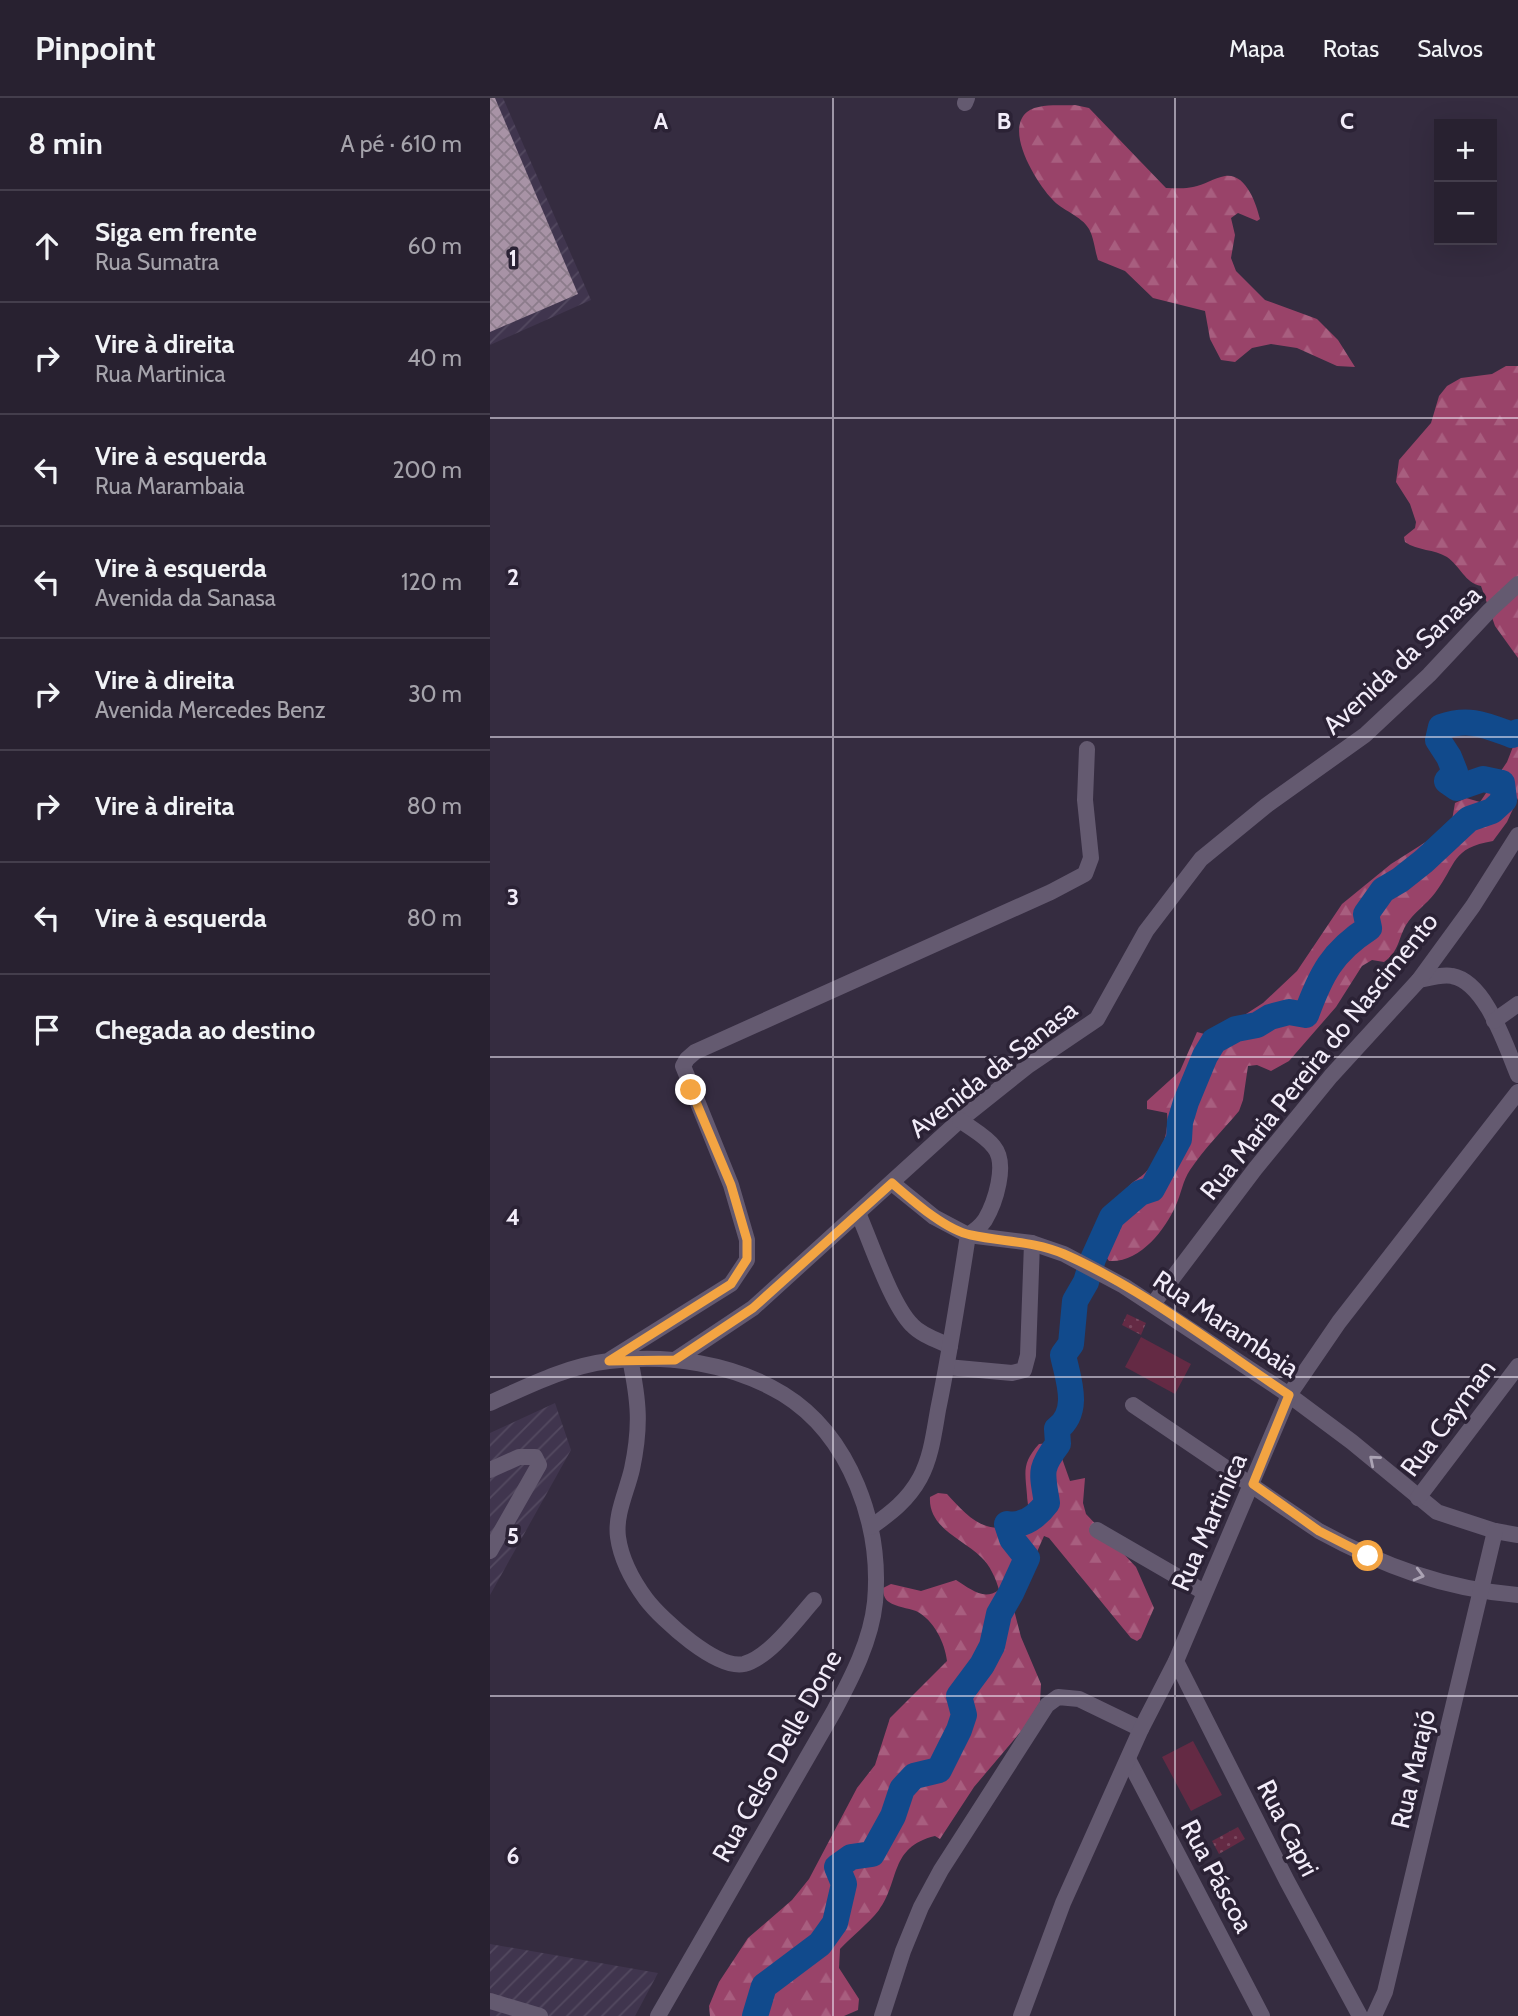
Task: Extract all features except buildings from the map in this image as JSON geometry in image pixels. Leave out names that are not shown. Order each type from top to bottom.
[{"type":"street","name":"Avenida da Sanasa","points":[[675,1360],[753,1308],[960,1120],[1029,1065],[1097,1019],[1146,931],[1201,859],[1267,805],[1365,735],[1429,675],[1518,584]]},
{"type":"street","points":[[490,1403],[537,1381],[609,1361],[731,1284],[747,1259],[747,1240],[731,1185],[683,1066],[687,1059],[695,1052],[1051,892],[1085,874],[1092,848],[1085,800],[1087,749]]},
{"type":"street","name":"Rua Maria Pereira do Nascimento","points":[[1153,1304],[1297,1117],[1419,980],[1473,906],[1518,835]]},
{"type":"street","points":[[1419,980],[1449,975],[1460,978],[1471,986],[1484,1002],[1518,1075]]},
{"type":"street","points":[[1494,1021],[1518,1004]]},
{"type":"street","name":"Rua Martinica","points":[[1021,2016],[1063,1903],[1142,1729],[1177,1661],[1289,1395],[1339,1322],[1518,1092]]},
{"type":"street","points":[[871,1527],[899,1507],[921,1477],[928,1458],[947,1367],[968,1235],[979,1227],[994,1196],[1000,1162],[993,1145],[960,1120]]},
{"type":"street","name":"Rua Marambaia","points":[[892,1183],[934,1217],[968,1235],[1032,1243],[1064,1254],[1124,1286],[1289,1395],[1437,1512],[1495,1531],[1518,1535]]},
{"type":"street","points":[[858,1213],[894,1298],[906,1318],[919,1331],[950,1346]]},
{"type":"street","points":[[947,1367],[1012,1373],[1024,1370],[1028,1355],[1032,1243]]},
{"type":"street","points":[[630,1359],[638,1397],[639,1420],[617,1534],[624,1562],[647,1600],[694,1643],[720,1661],[741,1665],[755,1660],[769,1648],[814,1600]]},
{"type":"street","name":"Rua Celso Delle Done","points":[[609,1361],[675,1360],[726,1368],[784,1395],[808,1414],[831,1441],[850,1470],[862,1497],[871,1527],[876,1578],[875,1604],[860,1660],[834,1711],[658,2016]]},
{"type":"street","name":"Rua Cayman","points":[[1418,1498],[1518,1366]]},
{"type":"street","points":[[1133,1405],[1319,1531],[1368,1556],[1401,1571],[1480,1591],[1518,1595]]},
{"type":"street","points":[[490,1483],[494,1468],[519,1457],[535,1457],[539,1465],[490,1550]]},
{"type":"street","points":[[1097,1530],[1204,1592]]},
{"type":"street","name":"Rua Marajó","points":[[1374,2016],[1385,1992],[1495,1531]]},
{"type":"street","name":"Rua Capri","points":[[1177,1661],[1287,1881],[1360,2016]]},
{"type":"street","points":[[882,2016],[920,1907],[1047,1704],[1058,1697],[1079,1699],[1142,1729]]},
{"type":"street","name":"Rua Páscoa","points":[[1128,1759],[1262,2016]]},
{"type":"street","points":[[490,2001],[540,2016]]},
{"type":"shaded area","points":[[490,98],[503,98],[591,300],[490,345]]},
{"type":"shaded area","points":[[1127,1314],[1146,1323],[1141,1335],[1122,1325]]},
{"type":"shaded area","points":[[1141,1337],[1191,1364],[1175,1394],[1125,1367]]},
{"type":"shaded area","points":[[555,1403],[571,1450],[490,1595],[490,1433]]},
{"type":"shaded area","points":[[1193,1741],[1222,1795],[1191,1811],[1162,1757]]},
{"type":"shaded area","points":[[1238,1827],[1245,1839],[1219,1854],[1212,1841]]},
{"type":"shaded area","points":[[490,1944],[658,1973],[635,2016],[490,2016]]},
{"type":"green space","points":[[1075,105],[1089,108],[1166,188],[1193,187],[1225,176],[1239,179],[1249,190],[1260,219],[1257,221],[1238,213],[1231,218],[1235,235],[1231,258],[1236,271],[1265,300],[1317,319],[1338,340],[1355,367],[1337,366],[1297,348],[1271,344],[1252,348],[1235,362],[1221,360],[1210,339],[1205,311],[1153,298],[1125,271],[1098,260],[1086,224],[1056,203],[1031,169],[1025,157],[1019,131],[1021,121],[1032,109]]},
{"type":"green space","points":[[1506,366],[1518,366],[1518,658],[1495,626],[1481,586],[1467,578],[1447,557],[1405,542],[1404,537],[1415,528],[1416,522],[1410,504],[1396,482],[1399,460],[1431,423],[1439,396],[1447,386],[1461,378],[1492,374]]},
{"type":"green space","points":[[1518,734],[1518,798],[1507,822],[1493,841],[1469,848],[1456,859],[1435,893],[1403,930],[1393,954],[1384,962],[1372,960],[1362,966],[1336,1007],[1289,1061],[1271,1071],[1257,1065],[1248,1066],[1239,1111],[1190,1170],[1165,1225],[1141,1251],[1131,1257],[1109,1261],[1098,1246],[1107,1223],[1118,1200],[1128,1187],[1145,1173],[1160,1153],[1165,1137],[1167,1113],[1147,1109],[1147,1101],[1180,1071],[1197,1032],[1212,1036],[1263,1003],[1297,971],[1342,904],[1391,864],[1451,826],[1455,803],[1466,798],[1480,802],[1507,762]]},
{"type":"green space","points":[[1051,1443],[1059,1450],[1070,1481],[1085,1478],[1083,1503],[1086,1514],[1136,1567],[1154,1608],[1141,1638],[1137,1641],[1131,1638],[1049,1538],[1044,1536],[1013,1606],[1021,1637],[1041,1684],[1040,1702],[1023,1729],[974,1787],[940,1839],[935,1836],[910,1848],[898,1867],[879,1910],[840,1949],[839,1968],[859,1999],[858,2010],[844,2016],[710,2016],[709,2006],[719,1982],[748,1938],[792,1900],[809,1879],[857,1788],[875,1765],[890,1718],[947,1661],[941,1640],[928,1620],[916,1611],[889,1602],[885,1598],[883,1588],[891,1584],[921,1591],[956,1580],[982,1594],[999,1590],[984,1560],[948,1532],[935,1517],[930,1497],[938,1493],[947,1494],[969,1516],[986,1526],[996,1528],[1017,1523],[1027,1516],[1028,1512],[1025,1473],[1027,1462],[1039,1444]]},
{"type":"waterway","points":[[755,2016],[764,1986],[820,1944],[835,1923],[844,1884],[837,1867],[851,1857],[872,1854],[893,1816],[902,1789],[914,1776],[939,1770],[959,1730],[964,1715],[959,1696],[982,1665],[992,1646],[999,1614],[1027,1558],[1012,1539],[1007,1524],[1019,1524],[1030,1519],[1047,1503],[1043,1477],[1045,1465],[1058,1444],[1057,1429],[1064,1422],[1071,1404],[1070,1384],[1063,1355],[1071,1344],[1075,1301],[1086,1282],[1112,1217],[1140,1193],[1152,1189],[1179,1139],[1180,1122],[1186,1102],[1205,1056],[1214,1041],[1236,1029],[1257,1025],[1270,1017],[1289,1012],[1306,1015],[1329,965],[1346,946],[1369,928],[1366,914],[1383,890],[1424,861],[1469,819],[1492,811],[1504,800],[1502,783],[1483,779],[1457,788],[1447,781],[1455,772],[1438,740],[1441,727],[1469,722],[1512,735],[1518,732]]},
{"type":"route","points":[[691,1090],[731,1185],[747,1240],[747,1259],[731,1284],[609,1361],[675,1360],[753,1308],[892,1183],[934,1217],[968,1235],[1032,1243],[1064,1254],[1124,1286],[1289,1395],[1253,1484],[1319,1531],[1368,1556]]}]
